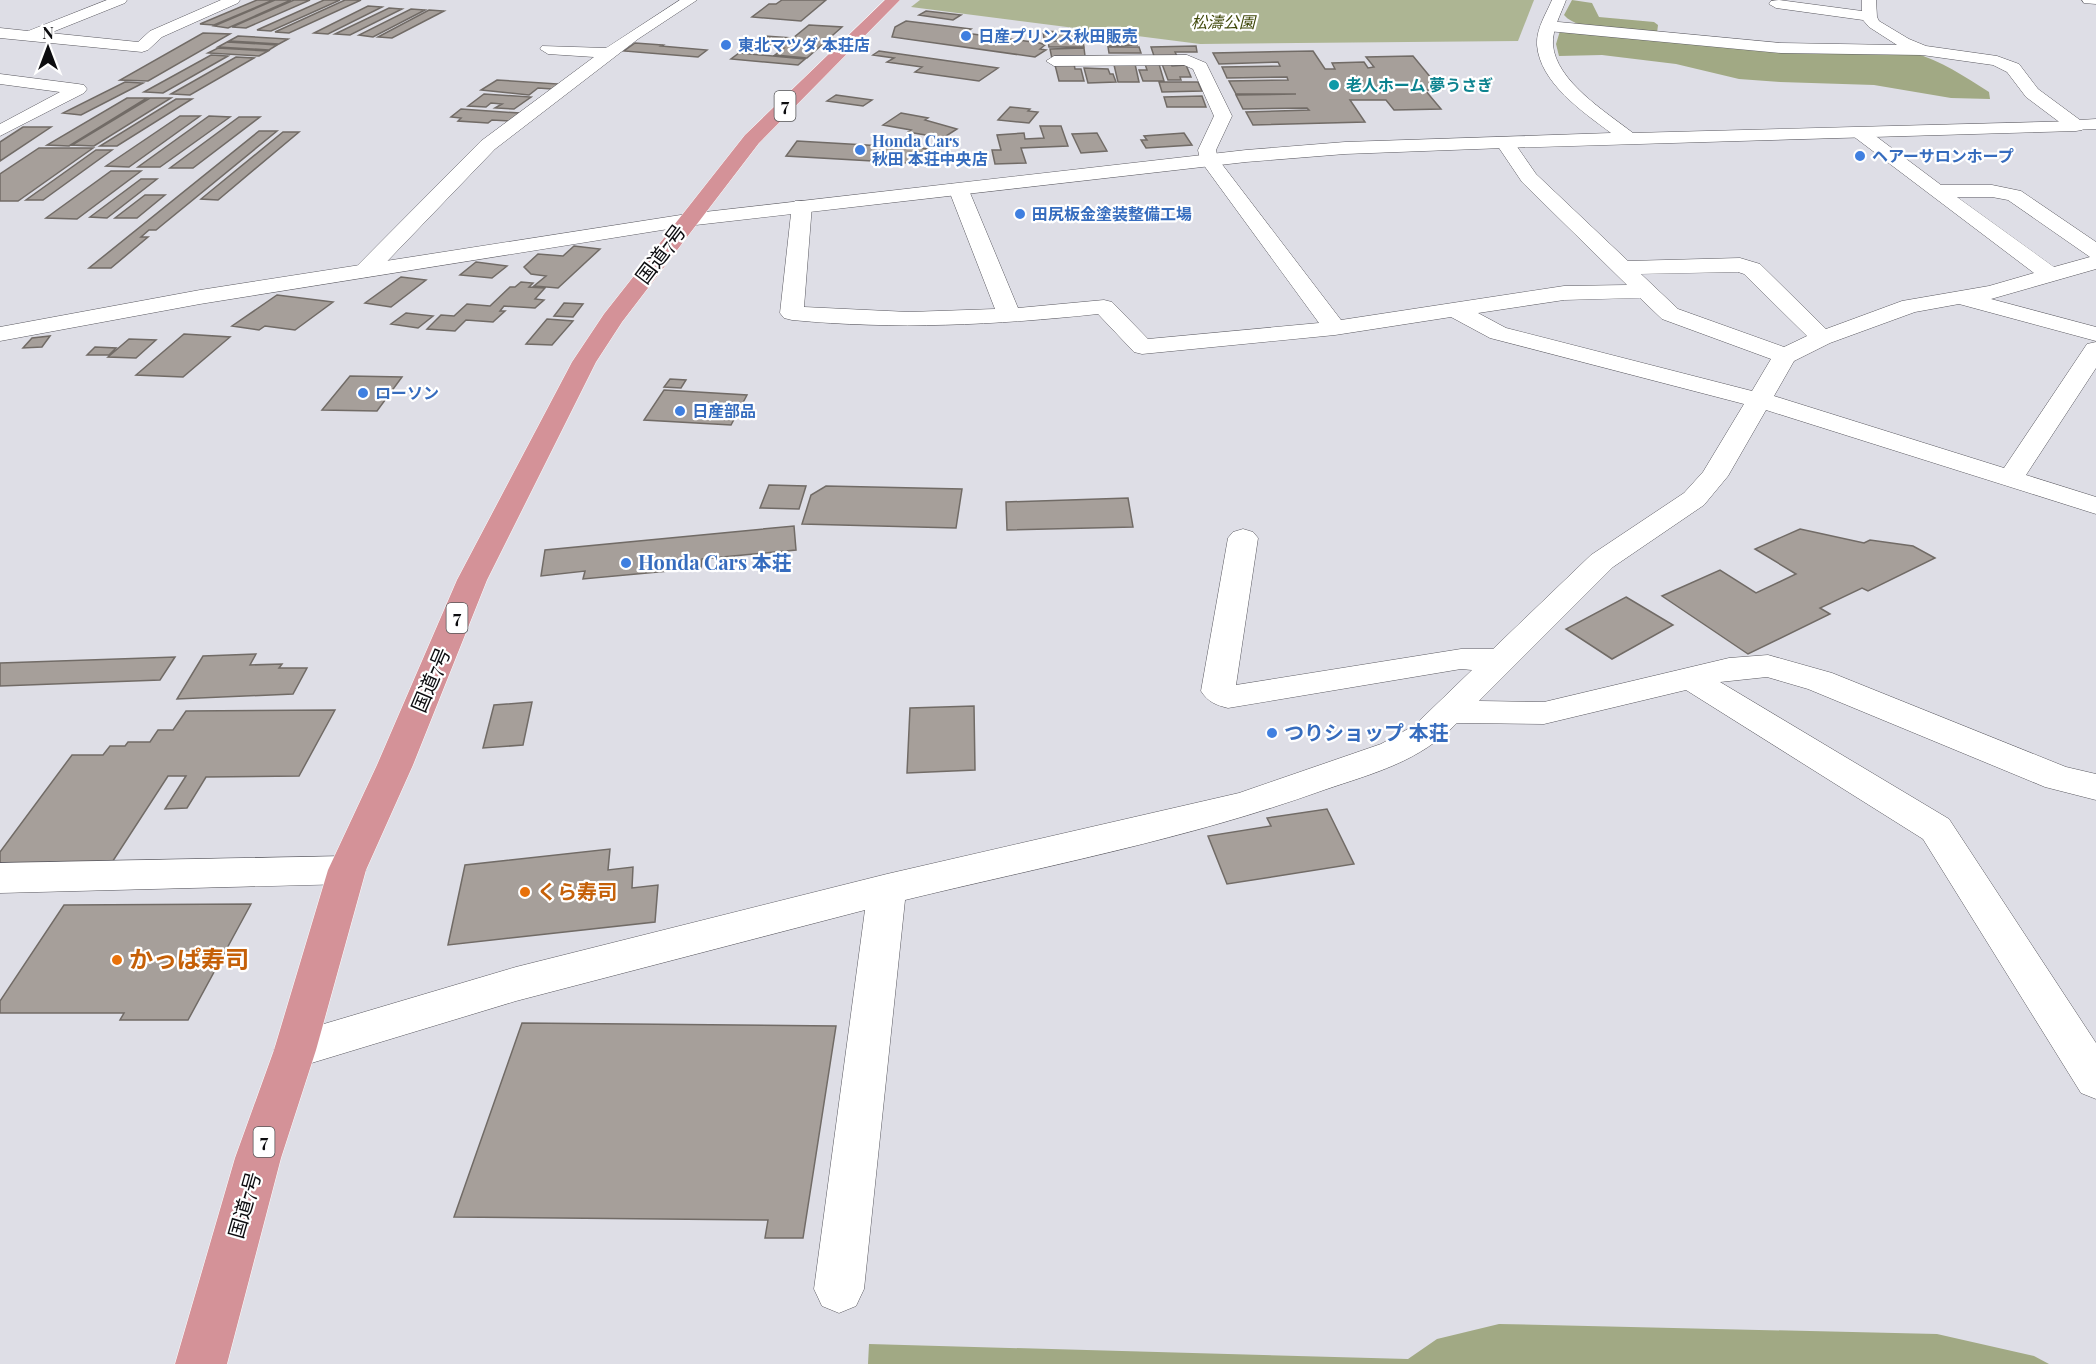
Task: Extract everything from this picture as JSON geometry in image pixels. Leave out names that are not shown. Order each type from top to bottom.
[{"type":"highway","name":"国道7号","points":[[201,1364],[258,1158],[295,1050],[347,870],[395,765],[472,580],[584,362],[612,319],[752,138],[893,0]]},
{"type":"street","points":[[95,0],[118,1]]},
{"type":"street","points":[[0,33],[142,47],[156,34],[233,0]]},
{"type":"street","points":[[366,270],[488,145],[632,36],[690,0]]},
{"type":"street","points":[[1559,0],[1548,26],[1545,45],[1558,76],[1629,139]]},
{"type":"street","points":[[2089,0],[2096,0]]},
{"type":"street","points":[[29,36],[118,1]]},
{"type":"street","points":[[1772,22],[1777,2],[1869,8],[1874,24],[1922,50]]},
{"type":"street","points":[[1548,26],[1780,48],[1922,50],[1997,62],[2013,68],[2032,93],[2076,126]]},
{"type":"street","points":[[1091,44],[1094,61]]},
{"type":"street","points":[[548,49],[610,53]]},
{"type":"street","points":[[1054,61],[1187,60],[1200,66],[1223,116],[1207,150],[1209,160],[1335,328]]},
{"type":"street","points":[[0,80],[78,88],[0,131]]},
{"type":"street","points":[[0,114],[30,115]]},
{"type":"street","points":[[0,334],[366,270],[687,220],[1209,160],[1345,148],[2096,124]]},
{"type":"street","points":[[1859,132],[2050,275]]},
{"type":"street","points":[[1504,142],[1529,178],[1670,314],[1785,356]]},
{"type":"street","points":[[958,188],[1010,317]]},
{"type":"street","points":[[1936,191],[1992,191],[2014,195],[2096,252]]},
{"type":"street","points":[[802,205],[792,313],[843,319],[1010,317],[1104,307],[1142,346],[1335,328],[1564,293],[1646,291]]},
{"type":"street","points":[[295,1050],[516,984],[887,890],[1244,805],[1393,753],[1427,733],[1602,561],[1694,499],[1714,476],[1785,356],[1822,338],[1910,306],[1963,298],[2096,262]]},
{"type":"street","points":[[1622,268],[1740,265],[1752,269],[1822,338]]},
{"type":"street","points":[[1963,298],[2096,334]]},
{"type":"street","points":[[1457,310],[1498,333],[1759,400],[2096,506]]},
{"type":"street","points":[[2010,479],[2096,349]]},
{"type":"street","points":[[1243,538],[1218,691],[1228,697],[1461,659],[1501,660]]},
{"type":"street","points":[[1449,712],[1544,713],[1729,669],[1768,666],[1820,681],[2058,778],[2096,787]]},
{"type":"street","points":[[1690,678],[1936,829],[2096,1080]]},
{"type":"street","points":[[0,878],[347,870]]},
{"type":"street","points":[[839,1289],[887,890]]},
{"type":"green space","name":"松濤公園","points":[[920,0],[1534,0],[1518,41],[1200,44],[911,7]]},
{"type":"green space","points":[[1572,0],[1592,3],[1599,17],[1654,22],[1658,25],[1657,33],[1608,30],[1571,21],[1564,15]]},
{"type":"green space","points":[[1560,31],[1913,53],[1943,64],[1962,75],[1989,92],[1990,99],[1951,98],[1874,85],[1739,79],[1676,64],[1602,55],[1559,56],[1556,44]]},
{"type":"green space","points":[[1499,1324],[1937,1334],[2034,1356],[2049,1364],[868,1364],[869,1344],[1408,1359],[1437,1339]]},
{"type":"building","points":[[257,0],[273,0],[214,25],[200,24]]},
{"type":"building","points":[[275,0],[291,0],[228,28],[214,26]]},
{"type":"building","points":[[294,0],[310,0],[246,28],[232,27]]},
{"type":"building","points":[[324,0],[340,0],[271,31],[257,30]]},
{"type":"building","points":[[345,0],[361,0],[289,33],[275,32]]},
{"type":"building","points":[[782,0],[826,0],[801,21],[752,17],[769,4],[776,4]]},
{"type":"building","points":[[368,6],[382,7],[328,34],[314,33]]},
{"type":"building","points":[[389,8],[402,9],[350,35],[335,34]]},
{"type":"building","points":[[411,9],[425,10],[373,37],[359,35]]},
{"type":"building","points":[[429,10],[444,11],[392,38],[378,37]]},
{"type":"building","points":[[926,11],[961,15],[953,20],[919,15]]},
{"type":"building","points":[[906,21],[971,29],[965,33],[1040,43],[1045,45],[1040,49],[1046,50],[1035,57],[892,37],[895,27]]},
{"type":"building","points":[[809,25],[842,27],[807,58],[775,55],[784,48],[753,46],[765,36],[793,38]]},
{"type":"building","points":[[1043,31],[1081,33],[1083,39],[1044,39]]},
{"type":"building","points":[[203,33],[230,34],[148,81],[120,80]]},
{"type":"building","points":[[238,36],[288,39],[279,44],[229,41]]},
{"type":"building","points":[[1135,39],[1137,45],[1108,46],[1107,40]]},
{"type":"building","points":[[1048,41],[1083,41],[1084,47],[1049,47]]},
{"type":"building","points":[[227,42],[277,45],[269,50],[218,47]]},
{"type":"building","points":[[635,43],[707,50],[698,57],[624,51]]},
{"type":"building","points":[[1196,46],[1197,52],[1175,52],[1177,56],[1154,56],[1151,47]]},
{"type":"building","points":[[1108,47],[1139,47],[1141,53],[1109,53]]},
{"type":"building","points":[[218,48],[268,51],[259,56],[208,53]]},
{"type":"building","points":[[1084,48],[1085,56],[1052,59],[1050,49]]},
{"type":"building","points":[[879,51],[998,68],[979,81],[915,72],[922,67],[887,62],[894,58],[873,55]]},
{"type":"building","name":"老人ホーム 夢うさぎ","points":[[1313,51],[1325,69],[1335,69],[1332,63],[1364,62],[1368,68],[1374,67],[1366,57],[1413,56],[1441,90],[1425,90],[1441,109],[1394,110],[1386,100],[1350,100],[1365,122],[1253,125],[1246,112],[1309,110],[1307,108],[1243,109],[1236,95],[1296,94],[1236,94],[1229,81],[1288,80],[1287,77],[1227,78],[1222,67],[1280,66],[1278,62],[1219,64],[1213,53]]},
{"type":"building","points":[[739,53],[805,59],[798,65],[731,59]]},
{"type":"building","points":[[211,55],[228,56],[163,93],[144,92]]},
{"type":"building","points":[[236,57],[254,58],[190,95],[171,94]]},
{"type":"building","points":[[1171,63],[1172,66],[1186,65],[1191,77],[1168,80],[1162,64]]},
{"type":"building","points":[[1074,64],[1075,69],[1081,69],[1084,81],[1059,81],[1055,65]]},
{"type":"building","points":[[1135,64],[1139,82],[1118,82],[1114,65]]},
{"type":"building","points":[[1145,64],[1159,64],[1164,81],[1143,81],[1139,70],[1147,70]]},
{"type":"building","points":[[1084,68],[1108,69],[1116,82],[1088,83]]},
{"type":"building","points":[[497,80],[559,84],[552,89],[538,88],[529,95],[481,90]]},
{"type":"building","points":[[125,82],[143,83],[81,115],[63,113]]},
{"type":"building","points":[[1159,82],[1198,82],[1202,91],[1162,92]]},
{"type":"building","points":[[484,94],[531,97],[514,109],[495,108],[502,104],[491,103],[486,107],[468,106]]},
{"type":"building","points":[[836,95],[872,100],[863,106],[827,101]]},
{"type":"building","points":[[1202,96],[1206,107],[1167,107],[1164,97]]},
{"type":"building","points":[[127,98],[147,98],[69,146],[47,145]]},
{"type":"building","points":[[150,98],[171,98],[94,146],[72,145]]},
{"type":"building","points":[[176,99],[192,99],[117,146],[100,146]]},
{"type":"building","points":[[1010,107],[1038,112],[1029,123],[998,120]]},
{"type":"building","points":[[461,109],[519,113],[510,121],[492,120],[488,123],[458,121],[461,118],[451,117]]},
{"type":"building","points":[[901,113],[928,118],[925,120],[957,129],[943,138],[883,125]]},
{"type":"building","points":[[180,116],[200,116],[129,167],[106,166]]},
{"type":"building","points":[[209,116],[230,117],[160,167],[138,167]]},
{"type":"building","points":[[239,117],[260,117],[193,168],[170,168]]},
{"type":"building","points":[[1040,126],[1061,126],[1068,146],[1021,148],[1026,163],[995,164],[992,150],[1001,150],[997,135],[1024,133],[1025,139],[1044,138]]},
{"type":"building","points":[[23,127],[51,127],[0,161],[0,142]]},
{"type":"building","points":[[259,131],[277,131],[156,230],[149,230],[141,237],[148,237],[111,268],[89,268]]},
{"type":"building","points":[[283,132],[299,132],[218,200],[201,199]]},
{"type":"building","points":[[1097,133],[1107,151],[1081,153],[1072,134]]},
{"type":"building","points":[[1184,133],[1192,145],[1146,148],[1141,140],[1147,140],[1144,136]]},
{"type":"building","points":[[797,141],[934,149],[925,164],[786,156]]},
{"type":"building","points":[[39,148],[93,148],[18,201],[0,201],[0,174]]},
{"type":"building","points":[[96,150],[112,150],[43,200],[26,200]]},
{"type":"building","points":[[111,171],[141,171],[77,219],[46,218]]},
{"type":"building","points":[[141,179],[157,179],[107,218],[90,217]]},
{"type":"building","points":[[145,195],[165,195],[137,218],[115,218]]},
{"type":"building","points":[[574,246],[600,249],[558,288],[534,286],[546,276],[531,274],[524,267],[538,254],[563,256]]},
{"type":"building","points":[[476,262],[507,266],[492,278],[460,275]]},
{"type":"building","points":[[401,277],[426,280],[391,307],[365,303]]},
{"type":"building","points":[[521,282],[533,283],[529,287],[545,288],[535,299],[544,300],[535,308],[504,306],[500,311],[505,311],[493,322],[466,320],[455,331],[427,329],[441,315],[454,316],[467,304],[490,306],[510,287],[515,287]]},
{"type":"building","points":[[277,295],[333,302],[295,330],[265,326],[259,330],[232,326]]},
{"type":"building","points":[[564,303],[583,304],[573,317],[554,316]]},
{"type":"building","points":[[406,313],[433,316],[418,328],[391,324]]},
{"type":"building","points":[[547,319],[573,321],[552,345],[526,344]]},
{"type":"building","points":[[184,334],[230,337],[183,377],[136,375]]},
{"type":"building","points":[[50,336],[42,347],[23,348],[32,338]]},
{"type":"building","points":[[129,339],[156,340],[136,358],[108,357]]},
{"type":"building","points":[[95,347],[116,348],[109,355],[87,355]]},
{"type":"building","name":"ローソン","points":[[350,376],[402,377],[377,411],[322,410]]},
{"type":"building","points":[[670,379],[686,380],[681,388],[664,387]]},
{"type":"building","points":[[664,390],[747,395],[731,425],[644,420]]},
{"type":"building","points":[[769,485],[806,486],[799,509],[760,508]]},
{"type":"building","points":[[826,486],[962,489],[956,528],[802,524],[811,495]]},
{"type":"building","points":[[1128,498],[1133,527],[1007,530],[1006,502]]},
{"type":"building","points":[[794,526],[796,550],[702,559],[701,568],[583,579],[585,571],[541,576],[545,550]]},
{"type":"building","points":[[1800,529],[1864,543],[1870,540],[1913,546],[1935,558],[1868,591],[1862,588],[1820,608],[1830,614],[1748,654],[1662,596],[1720,570],[1756,593],[1796,574],[1755,549]]},
{"type":"building","points":[[1626,597],[1673,625],[1612,659],[1566,629]]},
{"type":"building","points":[[256,654],[250,665],[282,664],[279,668],[307,668],[293,694],[177,699],[203,656]]},
{"type":"building","points":[[175,657],[160,680],[0,686],[0,663]]},
{"type":"building","points":[[532,702],[523,745],[483,748],[494,705]]},
{"type":"building","points":[[974,706],[975,770],[907,773],[910,708]]},
{"type":"building","points":[[335,710],[299,776],[206,777],[187,808],[165,809],[186,776],[168,776],[109,867],[0,868],[0,852],[72,755],[103,755],[110,746],[125,746],[128,742],[150,742],[158,730],[173,730],[186,711]]},
{"type":"building","points":[[1327,809],[1354,864],[1227,884],[1208,836],[1271,826],[1267,818]]},
{"type":"building","points":[[610,849],[608,870],[633,867],[632,888],[658,885],[655,922],[448,945],[465,865]]},
{"type":"building","points":[[251,904],[188,1020],[120,1020],[124,1013],[0,1013],[0,1001],[64,905]]},
{"type":"building","points":[[522,1023],[836,1026],[803,1238],[765,1238],[768,1220],[454,1217]]},
{"type":"place","name":"日産プリンス秋田販売","points":[[966,36]]},
{"type":"place","name":"東北マツダ 本荘店","points":[[726,45]]},
{"type":"place","name":"老人ホーム 夢うさぎ","points":[[1334,85]]},
{"type":"place","name":"Honda Cars 秋田 本荘中央店","points":[[860,150]]},
{"type":"place","name":"ヘアーサロンホープ","points":[[1860,156]]},
{"type":"place","name":"田尻板金塗装整備工場","points":[[1020,214]]},
{"type":"place","name":"ローソン","points":[[363,393]]},
{"type":"place","name":"日産部品","points":[[680,411]]},
{"type":"place","name":"Honda Cars 本荘","points":[[626,563]]},
{"type":"place","name":"つりショップ 本荘","points":[[1272,733]]},
{"type":"place","name":"くら寿司","points":[[525,892]]},
{"type":"place","name":"かっぱ寿司","points":[[117,960]]}]
